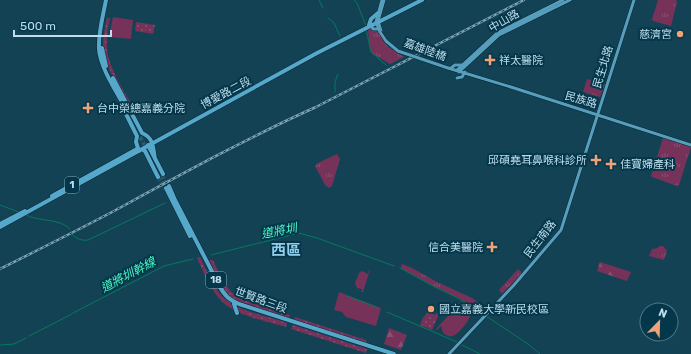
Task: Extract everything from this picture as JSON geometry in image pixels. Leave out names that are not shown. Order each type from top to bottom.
[{"type":"main road","points":[[107,0],[101,41],[102,48],[106,66],[127,111]]},
{"type":"main road","points":[[379,20],[371,19],[367,27],[380,30],[379,20],[383,0]]},
{"type":"main road","name":"博愛路二段","points":[[19,216],[316,52],[418,0]]},
{"type":"main road","name":"博愛路二段","points":[[379,20],[422,0]]},
{"type":"main road","points":[[548,10],[563,0]]},
{"type":"main road","points":[[548,10],[570,0]]},
{"type":"main road","name":"民生北路","points":[[583,161],[634,0]]},
{"type":"main road","name":"中山路","points":[[459,71],[497,33],[548,10]]},
{"type":"main road","name":"嘉雄陸橋","points":[[380,30],[386,41],[398,51],[449,68]]},
{"type":"main road","points":[[449,68],[455,64],[464,66],[465,72],[462,77],[457,78]]},
{"type":"main road","name":"民族路","points":[[449,68],[598,114],[691,145]]},
{"type":"main road","points":[[110,76],[119,88],[140,136]]},
{"type":"main road","points":[[134,123],[140,136]]},
{"type":"main road","points":[[140,136],[149,136],[150,152],[161,176]]},
{"type":"main road","points":[[140,136],[136,142],[140,149],[145,151],[161,176]]},
{"type":"main road","points":[[150,144],[154,149],[155,159],[161,176]]},
{"type":"main road","points":[[150,152],[155,159]]},
{"type":"main road","name":"民生南路","points":[[449,354],[560,232],[583,161]]},
{"type":"main road","name":"世賢路三段","points":[[167,188],[219,285],[229,299],[239,304],[371,348]]},
{"type":"main road","name":"世賢路三段","points":[[175,202],[217,286],[225,298],[234,304],[371,348]]},
{"type":"main road","name":"1","points":[[0,224],[19,216]]},
{"type":"main road","name":"1","points":[[0,228],[19,216]]},
{"type":"main road","points":[[234,304],[236,313]]},
{"type":"main road","name":"18","points":[[371,348],[386,354]]},
{"type":"main road","name":"18","points":[[371,348],[394,354]]},
{"type":"green space","points":[[658,0],[676,0],[677,2],[671,26],[653,21],[652,19]]},
{"type":"green space","points":[[113,17],[133,20],[131,39],[109,37]]},
{"type":"green space","points":[[107,18],[110,18],[107,41],[108,57],[118,80],[134,109],[132,111],[110,71],[104,53],[103,38]]},
{"type":"green space","points":[[136,22],[155,25],[153,34],[135,31]]},
{"type":"green space","points":[[371,28],[377,30],[387,46],[404,57],[390,64],[374,55],[369,43],[368,29]]},
{"type":"green space","points":[[587,79],[605,85],[600,97],[583,92]]},
{"type":"green space","points":[[664,137],[691,147],[679,185],[677,186],[651,176]]},
{"type":"green space","points":[[337,154],[340,159],[332,186],[329,188],[325,185],[315,166]]},
{"type":"green space","points":[[663,246],[667,251],[664,260],[649,256],[652,249]]},
{"type":"green space","points":[[200,257],[215,287],[227,301],[243,309],[287,323],[286,327],[240,313],[224,303],[215,293],[206,278],[197,258]]},
{"type":"green space","points":[[210,260],[213,260],[227,287],[236,296],[290,315],[289,319],[239,303],[225,293],[209,262]]},
{"type":"green space","points":[[600,262],[631,272],[627,281],[597,271]]},
{"type":"green space","points":[[402,264],[472,298],[489,310],[484,314],[459,298],[401,268]]},
{"type":"green space","points":[[518,269],[521,274],[502,294],[499,290]]},
{"type":"green space","points":[[370,270],[363,292],[361,292],[362,289],[357,288],[355,283],[359,273],[362,271],[368,274]]},
{"type":"green space","points":[[339,292],[381,308],[376,326],[346,317],[342,312],[334,310]]},
{"type":"green space","points":[[460,303],[461,306],[467,307],[470,310],[468,320],[461,330],[453,336],[448,336],[443,333],[441,326],[437,330],[436,329]]},
{"type":"green space","points":[[428,312],[435,315],[436,313],[439,314],[432,330],[420,325]]},
{"type":"green space","points":[[295,317],[366,340],[367,345],[294,320]]},
{"type":"green space","points":[[293,325],[367,349],[366,353],[291,329]]},
{"type":"green space","points":[[389,328],[407,335],[401,350],[384,344]]},
{"type":"waterway","points":[[319,0],[323,8]]},
{"type":"waterway","points":[[354,0],[357,3],[366,26]]},
{"type":"waterway","points":[[328,18],[334,23],[340,36]]},
{"type":"waterway","points":[[366,29],[371,52],[386,65]]},
{"type":"waterway","points":[[335,92],[335,82],[338,74]]},
{"type":"waterway","points":[[72,234],[79,239],[88,240],[165,203]]},
{"type":"waterway","points":[[0,205],[19,212]]},
{"type":"waterway","points":[[26,215],[37,219],[61,223],[70,229]]},
{"type":"waterway","name":"道將圳","points":[[211,255],[299,233],[394,266]]},
{"type":"waterway","name":"道將圳幹線","points":[[73,313],[164,266],[193,259]]},
{"type":"waterway","name":"道將圳","points":[[400,268],[456,297],[484,315]]},
{"type":"waterway","points":[[347,296],[378,308]]},
{"type":"waterway","points":[[387,312],[457,342]]},
{"type":"waterway","name":"道將圳幹線","points":[[29,336],[72,314]]},
{"type":"waterway","name":"道將圳","points":[[486,316],[528,344],[540,354]]},
{"type":"waterway","name":"道將圳幹線","points":[[0,345],[14,344],[26,338]]},
{"type":"waterway","points":[[462,345],[480,354]]},
{"type":"tunnel","points":[[127,111],[133,123]]},
{"type":"tunnel","points":[[140,137],[149,153]]},
{"type":"tunnel","points":[[162,175],[168,187]]},
{"type":"tunnel","points":[[158,177],[165,189]]},
{"type":"railway","points":[[0,269],[239,144],[316,107],[524,0]]},
{"type":"place","name":"慈濟宮","points":[[680,34]]},
{"type":"place","name":"祥太醫院","points":[[490,60]]},
{"type":"place","name":"台中榮總嘉義分院","points":[[88,108]]},
{"type":"place","name":"邱碩堯耳鼻喉科診所","points":[[596,160]]},
{"type":"place","name":"佳寶婦產科","points":[[611,164]]},
{"type":"place","name":"信合美醫院","points":[[492,247]]},
{"type":"place","name":"國立嘉義大學新民校區","points":[[431,309]]},
{"type":"district","name":"西區","points":[[286,250]]}]
